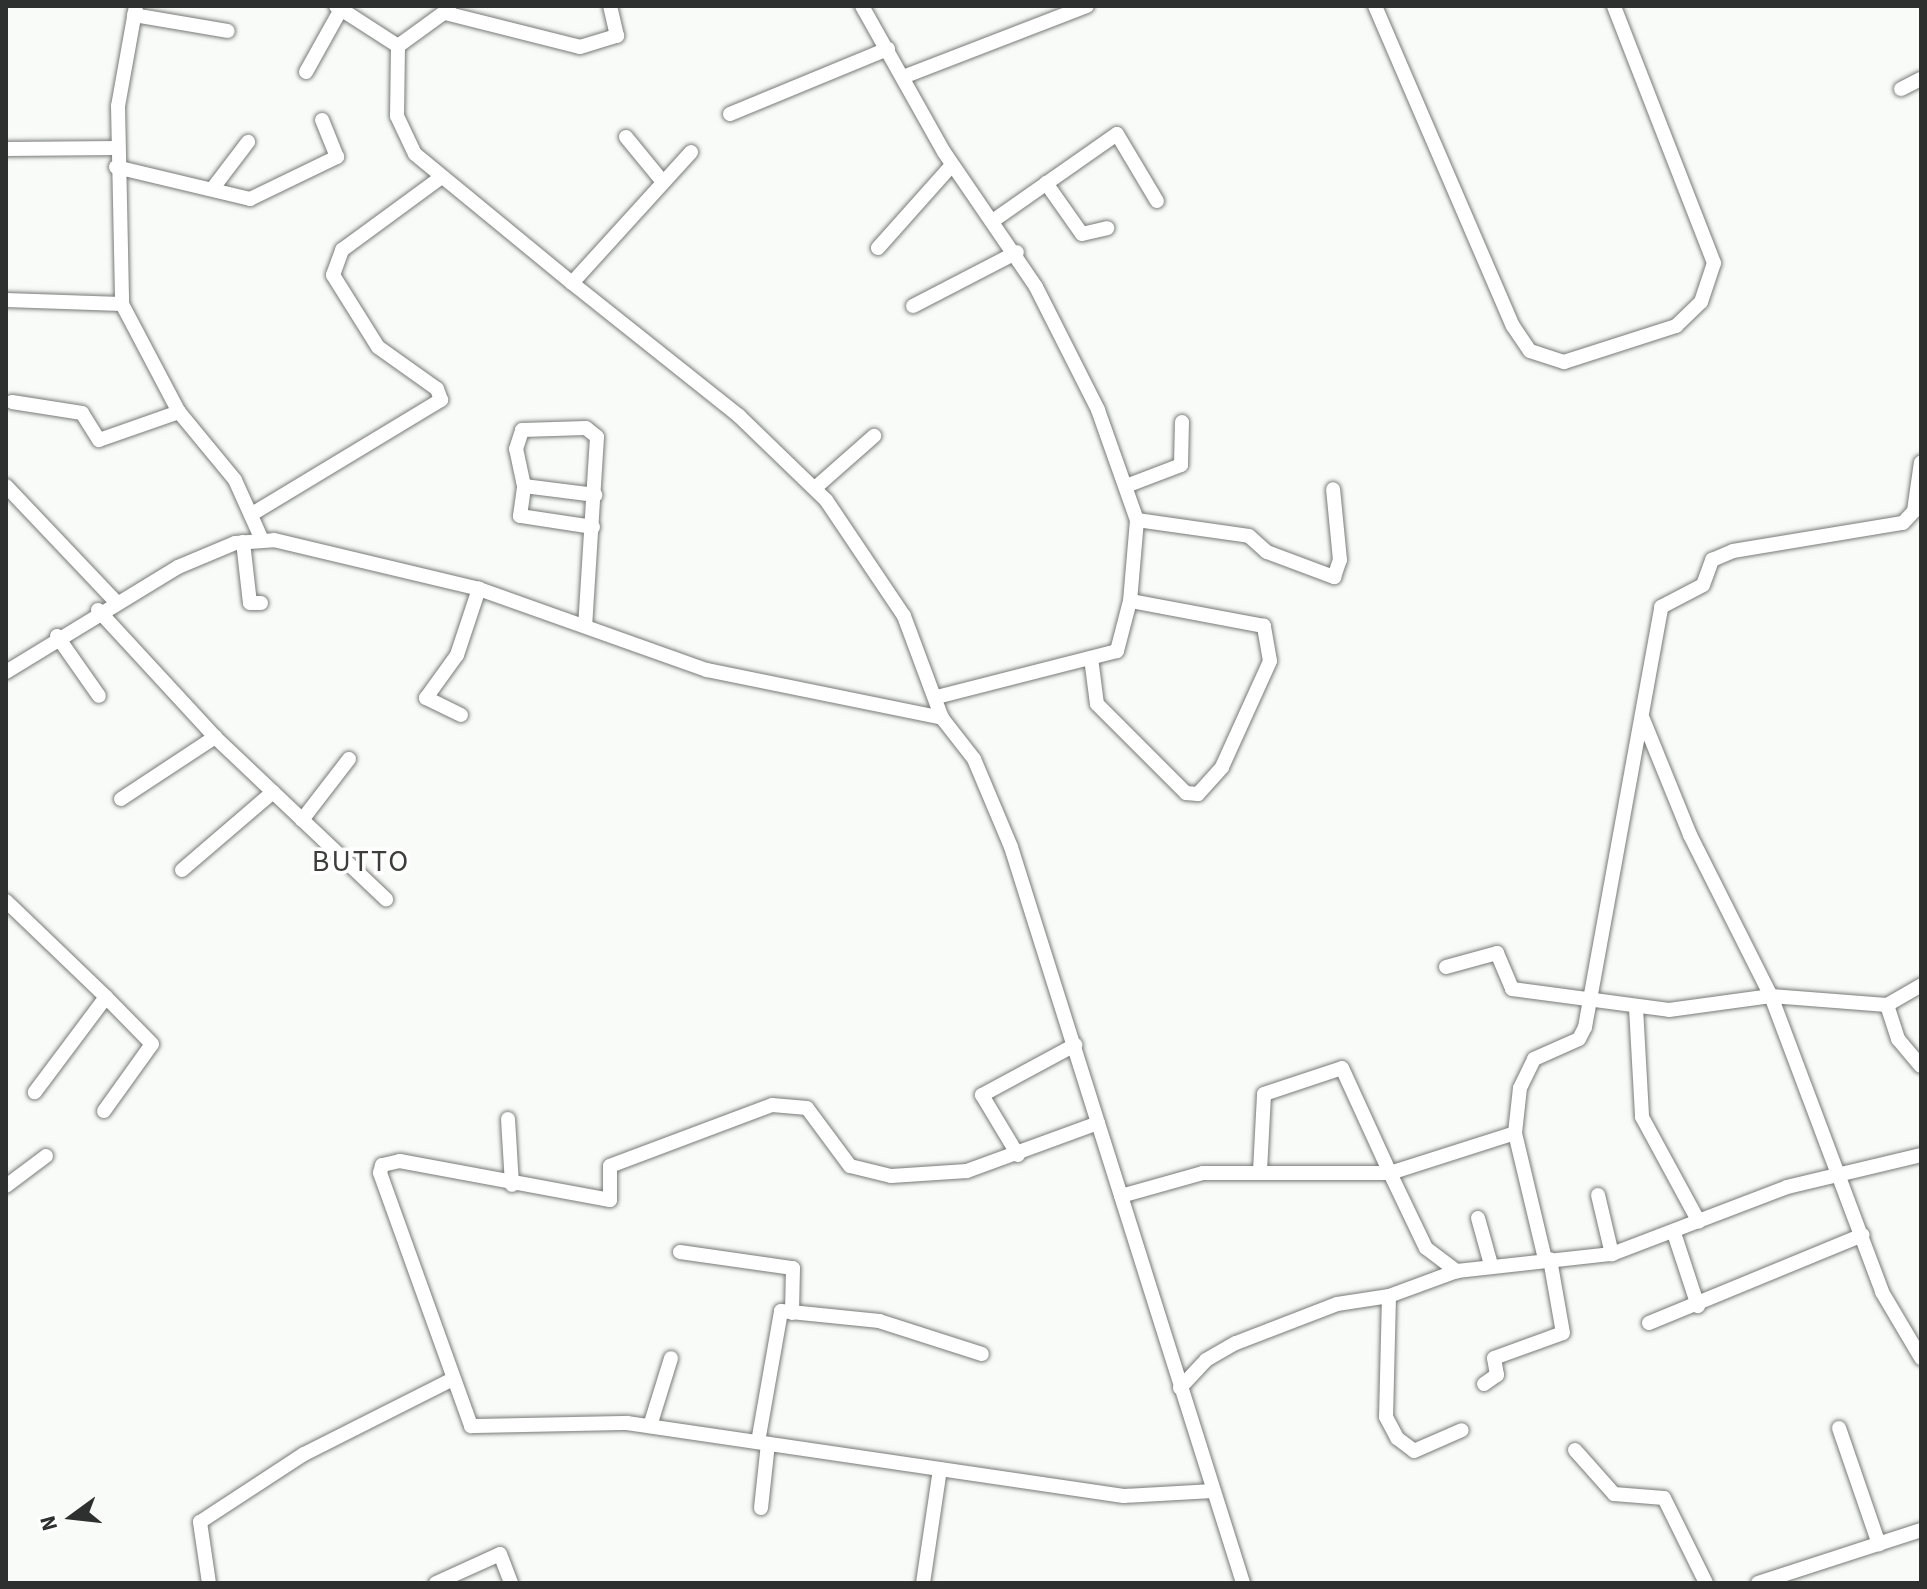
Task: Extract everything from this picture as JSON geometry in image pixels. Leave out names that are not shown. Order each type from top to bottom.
[{"type":"street","points":[[398,46],[449,9],[580,47],[617,36],[610,6]]},
{"type":"street","points":[[862,6],[952,165],[1017,252],[1098,410],[1137,520],[1123,644],[1091,658],[937,697]]},
{"type":"street","points":[[903,77],[1087,6]]},
{"type":"street","points":[[1375,6],[1513,326],[1530,351],[1564,362],[1676,326],[1701,302],[1714,263],[1614,6]]},
{"type":"street","points":[[306,72],[339,7],[398,46]]},
{"type":"street","points":[[228,31],[135,10],[116,167],[122,304],[179,412],[223,462],[252,514],[262,540]]},
{"type":"street","points":[[398,46],[399,129],[440,178],[706,387],[815,488],[904,616],[937,697],[942,718],[988,786],[1075,1045],[1243,1583]]},
{"type":"street","points":[[730,114],[888,49]]},
{"type":"street","points":[[1901,89],[1921,79]]},
{"type":"street","points":[[116,167],[250,199],[337,157],[322,120]]},
{"type":"street","points":[[994,220],[1117,134],[1157,201]]},
{"type":"street","points":[[626,137],[663,182]]},
{"type":"street","points":[[213,188],[248,142]]},
{"type":"street","points":[[6,149],[117,148]]},
{"type":"street","points":[[572,283],[691,152]]},
{"type":"street","points":[[878,248],[952,165]]},
{"type":"street","points":[[252,514],[441,400],[437,389],[378,347],[333,275],[342,250],[440,178]]},
{"type":"street","points":[[1046,183],[1082,234],[1107,228]]},
{"type":"street","points":[[913,306],[1017,252]]},
{"type":"street","points":[[6,300],[122,304]]},
{"type":"street","points":[[12,402],[82,413],[99,440],[179,412]]},
{"type":"street","points":[[1126,486],[1181,465],[1182,422]]},
{"type":"street","points":[[585,626],[593,527],[597,437],[586,428],[522,430],[516,459],[524,486],[520,516],[593,527]]},
{"type":"street","points":[[815,488],[874,436]]},
{"type":"street","points":[[1484,1384],[1497,1375],[1494,1358],[1563,1333],[1548,1259],[1515,1133],[1527,1067],[1579,1039],[1642,718],[1655,627],[1668,598],[1703,585],[1712,560],[1733,551],[1903,523],[1914,511],[1921,462]]},
{"type":"street","points":[[6,486],[116,602]]},
{"type":"street","points":[[524,486],[595,495]]},
{"type":"street","points":[[1137,520],[1249,536],[1267,552],[1334,577],[1340,560],[1333,489]]},
{"type":"street","points":[[6,672],[98,610],[243,542],[262,540],[323,547],[479,589],[707,670],[942,718]]},
{"type":"street","points":[[243,542],[250,603],[261,603]]},
{"type":"street","points":[[461,715],[426,698],[457,655],[479,589]]},
{"type":"street","points":[[1091,658],[1097,704],[1186,793],[1198,794],[1222,767],[1270,661],[1264,626],[1130,601]]},
{"type":"street","points":[[98,610],[215,737],[386,899]]},
{"type":"street","points":[[57,636],[99,696]]},
{"type":"street","points":[[1642,718],[1690,835],[1771,996],[1882,1292],[1921,1358]]},
{"type":"street","points":[[121,799],[215,737]]},
{"type":"street","points":[[302,820],[349,759]]},
{"type":"street","points":[[182,870],[273,792]]},
{"type":"street","points":[[6,901],[152,1044],[104,1111]]},
{"type":"street","points":[[1446,967],[1497,953],[1512,989],[1636,1008],[1716,1008],[1771,996],[1887,1005],[1921,985]]},
{"type":"street","points":[[35,1092],[106,997]]},
{"type":"street","points":[[1887,1005],[1898,1039],[1921,1066]]},
{"type":"street","points":[[1636,1008],[1642,1117],[1699,1222]]},
{"type":"street","points":[[1018,1155],[982,1095],[1075,1045]]},
{"type":"street","points":[[1260,1171],[1264,1094],[1342,1068],[1426,1248],[1457,1271]]},
{"type":"street","points":[[1098,1123],[1018,1155],[948,1174],[861,1171],[820,1118],[782,1103],[669,1138],[610,1166],[613,1200],[512,1185],[400,1161],[380,1168],[462,1419],[480,1430],[650,1426],[1124,1496],[1213,1491]]},
{"type":"street","points":[[508,1119],[512,1185]]},
{"type":"street","points":[[1121,1196],[1203,1173],[1390,1173],[1515,1133]]},
{"type":"street","points":[[1180,1388],[1206,1360],[1236,1343],[1337,1304],[1389,1296],[1457,1271],[1612,1254],[1839,1172],[1921,1155]]},
{"type":"street","points":[[6,1186],[46,1156]]},
{"type":"street","points":[[1598,1195],[1612,1254]]},
{"type":"street","points":[[1478,1218],[1491,1265]]},
{"type":"street","points":[[1674,1233],[1698,1306]]},
{"type":"street","points":[[1649,1323],[1698,1306],[1863,1235]]},
{"type":"street","points":[[680,1252],[793,1268],[792,1313]]},
{"type":"street","points":[[1389,1296],[1386,1417],[1397,1438],[1414,1451],[1462,1430]]},
{"type":"street","points":[[761,1508],[763,1443],[778,1315],[792,1313],[879,1321],[982,1354]]},
{"type":"street","points":[[650,1426],[671,1358]]},
{"type":"street","points":[[209,1583],[200,1522],[304,1454],[449,1381]]},
{"type":"street","points":[[1839,1428],[1879,1544]]},
{"type":"street","points":[[1575,1450],[1614,1494],[1664,1498],[1706,1583]]},
{"type":"street","points":[[929,1581],[940,1469]]},
{"type":"street","points":[[1758,1583],[1921,1530]]},
{"type":"street","points":[[436,1583],[500,1554],[511,1583]]},
{"type":"district","name":"BUTTO","points":[[361,862]]}]
